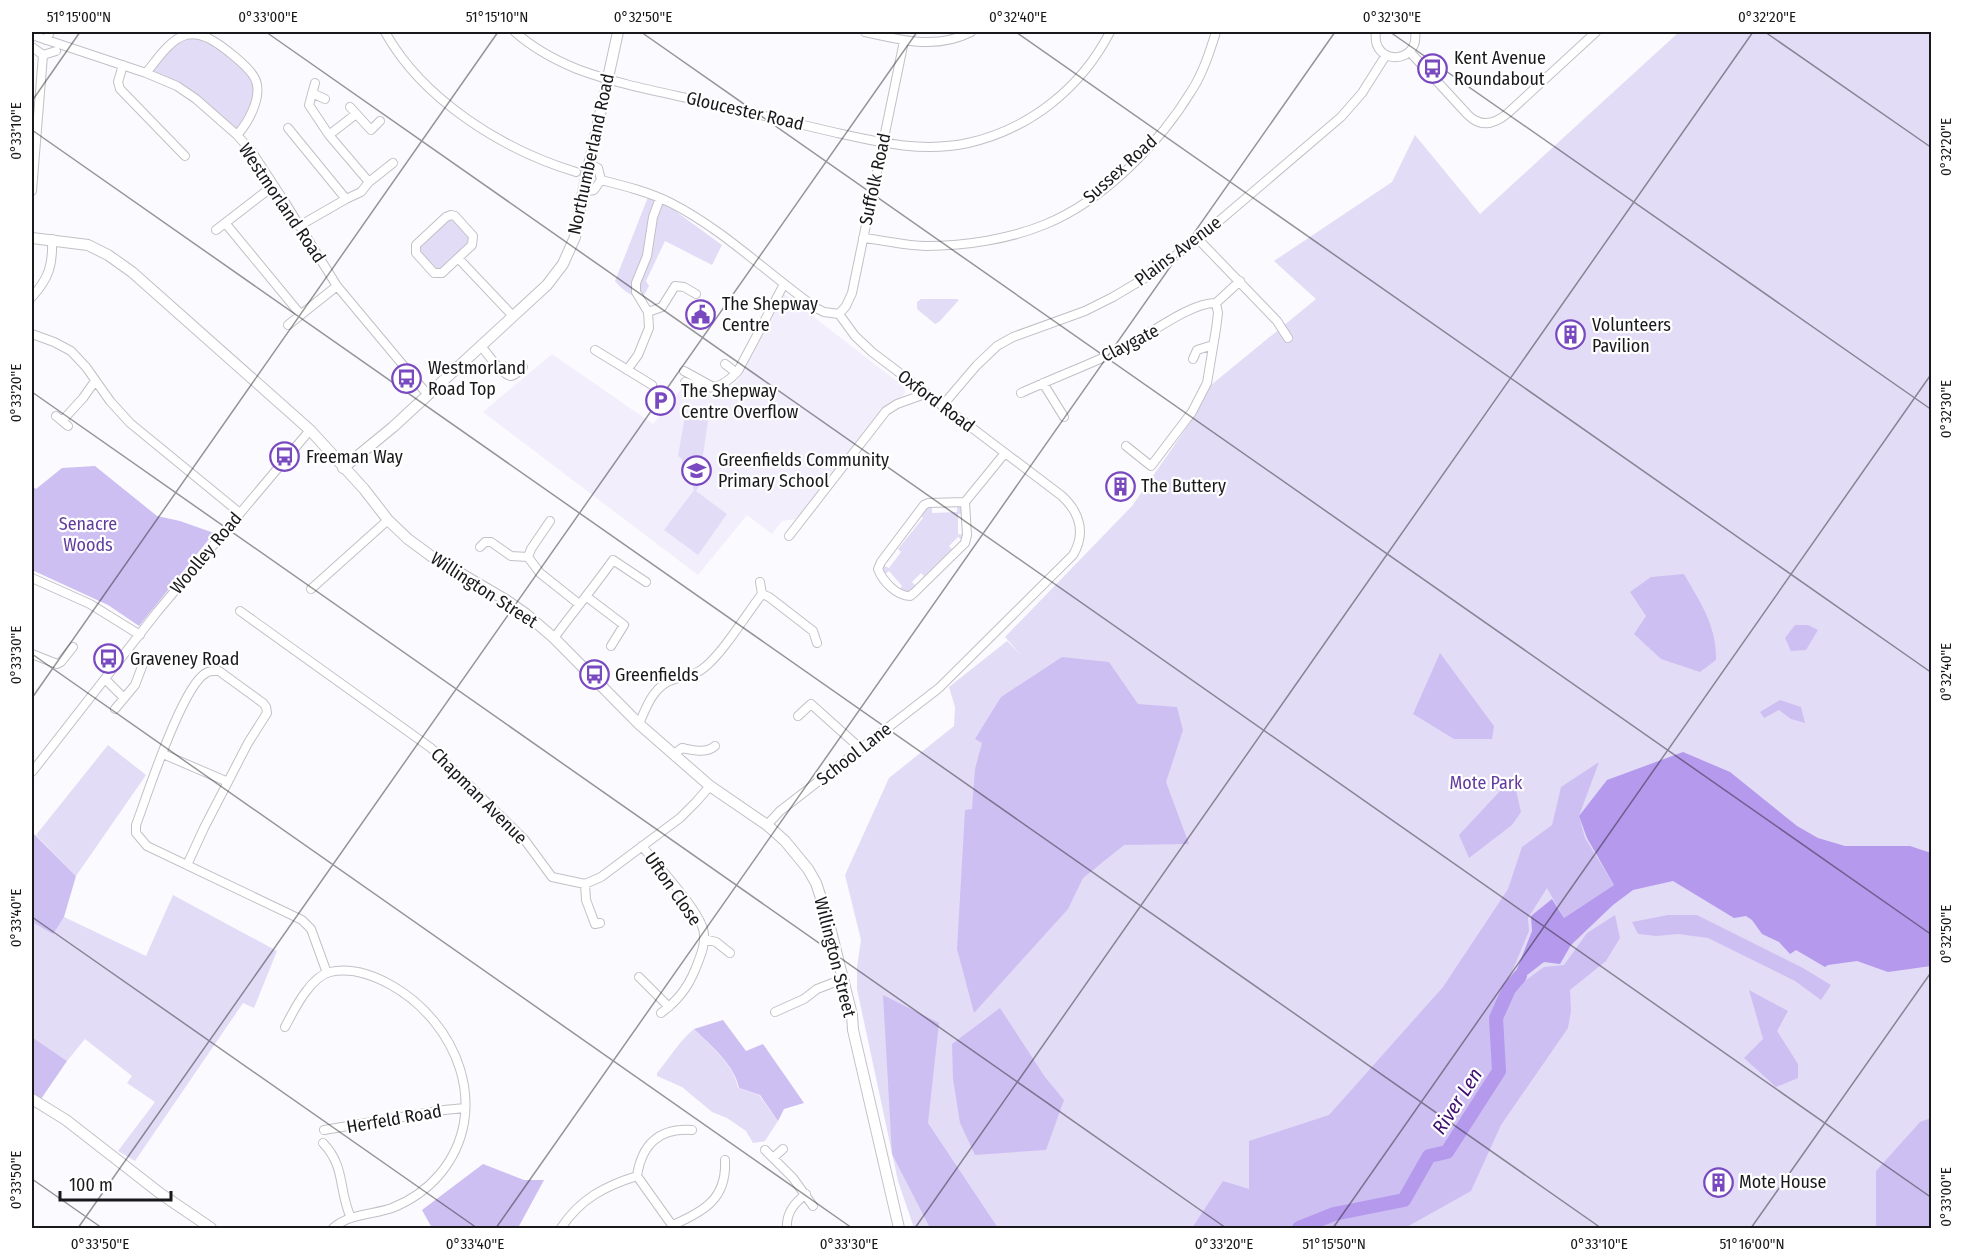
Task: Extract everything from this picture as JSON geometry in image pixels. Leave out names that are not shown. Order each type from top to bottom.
[{"type":"street","points":[[385,32],[424,81],[471,122],[504,143],[576,172]]},
{"type":"street","name":"Gloucester Road","points":[[515,32],[531,45],[561,62],[607,78],[911,147],[943,147],[975,141],[1033,117],[1064,93],[1088,65],[1110,32]]},
{"type":"street","name":"Northumberland Road","points":[[343,468],[428,395],[547,285],[563,264],[575,237],[618,32]]},
{"type":"street","points":[[865,32],[917,43],[940,42],[972,32]]},
{"type":"street","name":"Sussex Road","points":[[863,238],[924,246],[955,245],[1019,234],[1048,224],[1080,206],[1112,182],[1172,120],[1193,88],[1216,32]]},
{"type":"street","points":[[1374,32],[1377,45],[1386,55],[1396,57],[1410,52],[1415,42],[1415,32]]},
{"type":"street","points":[[1410,52],[1468,115],[1476,122],[1489,124],[1498,121],[1508,113],[1596,32]]},
{"type":"street","points":[[146,73],[171,45],[184,35],[196,34],[208,38],[252,73],[256,80],[255,102],[244,127],[237,135]]},
{"type":"street","name":"Westmorland Road","points":[[32,35],[48,36],[177,86],[196,99],[237,135],[252,152],[337,286],[428,395]]},
{"type":"street","name":"Suffolk Road","points":[[839,314],[852,293],[904,41]]},
{"type":"street","points":[[32,46],[43,55]]},
{"type":"street","points":[[43,55],[56,51]]},
{"type":"street","points":[[32,191],[43,55]]},
{"type":"street","name":"Plains Avenue","points":[[942,406],[982,359],[997,346],[1013,337],[1085,311],[1113,297],[1145,278],[1198,239],[1341,117],[1362,93],[1386,55]]},
{"type":"street","points":[[123,65],[118,82],[120,89],[183,149]]},
{"type":"street","points":[[315,83],[309,105],[329,135],[369,182]]},
{"type":"street","points":[[312,93],[325,99]]},
{"type":"street","points":[[329,135],[353,110],[371,130],[380,121]]},
{"type":"street","points":[[288,128],[346,199]]},
{"type":"street","points":[[299,226],[361,192],[369,182],[393,163]]},
{"type":"street","points":[[583,192],[594,190],[601,180],[598,168],[589,163]]},
{"type":"street","points":[[601,180],[660,198],[699,219],[821,311],[839,314]]},
{"type":"street","points":[[216,230],[273,186]]},
{"type":"street","points":[[627,370],[638,355],[649,327],[648,312],[636,292],[636,283],[647,256],[652,217],[660,198]]},
{"type":"street","points":[[455,216],[473,236],[472,245],[458,258],[442,273],[437,274],[416,253],[416,245],[446,217],[455,216]]},
{"type":"street","points":[[226,224],[301,315]]},
{"type":"street","name":"Willington Street","points":[[32,238],[88,245],[108,255],[132,272],[310,430],[364,489],[388,520],[431,556],[506,600],[554,638],[639,724],[710,786],[767,825],[785,841],[816,883],[828,919],[852,1015],[853,1030],[898,1228]]},
{"type":"street","points":[[32,297],[45,281],[50,269],[52,239]]},
{"type":"street","points":[[1198,239],[1277,321],[1288,338]]},
{"type":"street","points":[[458,258],[513,316]]},
{"type":"street","name":"Claygate","points":[[1021,393],[1122,349],[1193,308],[1206,303],[1216,303],[1240,281]]},
{"type":"street","points":[[685,382],[703,389],[729,381],[738,371],[784,284]]},
{"type":"street","points":[[288,325],[337,286]]},
{"type":"street","points":[[648,312],[662,307],[675,286],[684,287],[696,294]]},
{"type":"street","points":[[1126,446],[1151,466],[1192,412],[1207,383],[1218,313],[1216,303]]},
{"type":"street","name":"Oxford Road","points":[[839,314],[855,336],[872,352],[1071,505],[1080,523],[1081,536],[1078,546],[1067,562],[943,685]]},
{"type":"street","points":[[32,334],[71,351],[130,423],[240,513]]},
{"type":"street","points":[[1193,358],[1197,350],[1213,345]]},
{"type":"street","points":[[481,346],[509,376],[513,376],[523,367]]},
{"type":"street","points":[[595,350],[652,386]]},
{"type":"street","points":[[725,364],[734,371],[738,371]]},
{"type":"street","points":[[684,371],[713,387]]},
{"type":"street","points":[[62,421],[83,398],[94,381]]},
{"type":"street","points":[[1043,383],[1064,417]]},
{"type":"street","points":[[789,536],[886,411],[925,393]]},
{"type":"street","name":"Woolley Road","points":[[32,772],[140,635],[310,430]]},
{"type":"street","points":[[965,502],[928,503],[881,562],[878,569],[881,577],[900,595],[910,596],[914,593],[964,543],[967,535],[965,502],[1005,453]]},
{"type":"street","points":[[311,589],[388,520]]},
{"type":"street","points":[[528,557],[550,521]]},
{"type":"street","points":[[480,548],[485,543],[491,542],[511,556],[528,557],[540,573],[579,604]]},
{"type":"street","points":[[554,638],[613,560],[646,582]]},
{"type":"street","points":[[32,578],[90,604],[140,635]]},
{"type":"street","points":[[639,724],[651,698],[660,687],[705,668],[762,594],[760,582]]},
{"type":"street","points":[[762,594],[813,631],[818,643]]},
{"type":"street","points":[[587,597],[624,625],[611,646]]},
{"type":"street","name":"Chapman Avenue","points":[[240,610],[431,748],[524,839],[552,877],[585,884]]},
{"type":"street","points":[[32,654],[57,664],[73,647]]},
{"type":"street","points":[[115,709],[135,685],[143,664]]},
{"type":"street","points":[[187,865],[248,743],[264,720],[266,708],[254,696],[219,671],[204,674],[181,707],[136,825],[136,833],[147,846],[302,920],[310,929],[327,973]]},
{"type":"street","points":[[106,680],[124,698]]},
{"type":"street","name":"School Lane","points":[[767,825],[780,811],[943,685]]},
{"type":"street","points":[[798,716],[811,704],[860,748]]},
{"type":"street","points":[[674,754],[682,748],[702,751],[715,746]]},
{"type":"street","points":[[163,753],[228,782]]},
{"type":"street","points":[[600,922],[594,924],[586,900],[585,884],[601,877],[680,818],[710,786]]},
{"type":"street","name":"Ufton Close","points":[[642,846],[694,913],[703,928],[704,939],[716,942],[730,953]]},
{"type":"street","points":[[661,1013],[681,996],[689,984],[702,953],[704,939]]},
{"type":"street","points":[[285,1027],[311,985],[327,973],[354,970],[377,977],[401,991],[427,1013],[444,1032],[459,1063],[466,1095],[464,1126],[454,1152],[440,1174],[416,1196],[393,1208],[351,1218],[333,1228]]},
{"type":"street","points":[[639,976],[669,1007]]},
{"type":"street","points":[[775,1012],[804,999],[817,989],[843,979]]},
{"type":"street","points":[[32,1099],[66,1120],[143,1180],[212,1228]]},
{"type":"street","name":"Herfeld Road","points":[[324,1130],[465,1108]]},
{"type":"street","points":[[692,1130],[675,1130],[658,1137],[650,1144],[639,1162],[637,1176],[673,1227],[698,1213],[713,1201],[721,1190],[725,1160]]},
{"type":"street","points":[[323,1143],[332,1153],[340,1168],[345,1204],[351,1218]]},
{"type":"street","points":[[765,1149],[806,1194],[813,1206]]},
{"type":"street","points":[[773,1158],[783,1149]]},
{"type":"street","points":[[561,1228],[569,1216],[593,1194],[617,1182],[637,1176]]},
{"type":"street","points":[[787,1228],[786,1219],[792,1207],[806,1194]]},
{"type":"street","points":[[561,1210],[569,1216]]},
{"type":"shaded area","name":"Greenfields Community Primary School","points":[[784,294],[903,386],[905,392],[903,396],[876,416],[796,519],[782,521],[772,534],[747,515],[698,575],[483,412],[552,354],[653,424],[684,386],[715,397],[737,382]]},
{"type":"shaded area","points":[[1683,752],[1730,772],[1797,826],[1818,838],[1845,846],[1910,846],[1931,853],[1931,966],[1888,972],[1857,961],[1825,967],[1796,950],[1790,954],[1779,942],[1762,934],[1752,920],[1746,916],[1734,918],[1673,881],[1633,890],[1613,905],[1571,945],[1560,964],[1544,962],[1509,989],[1532,931],[1531,916],[1552,899],[1564,918],[1614,885],[1587,838],[1579,816],[1607,780]]},
{"type":"green space","name":"Mote Park","points":[[1679,32],[1931,32],[1931,1228],[914,1228],[898,1181],[857,989],[861,940],[845,875],[889,778],[954,726],[955,707],[949,687],[1007,641],[1021,655],[1005,637],[1132,506],[1194,417],[1211,385],[1316,299],[1274,261],[1392,182],[1415,135],[1480,214]]},
{"type":"green space","points":[[184,35],[208,38],[252,73],[257,91],[237,135],[196,99],[146,73]]},
{"type":"green space","points":[[648,197],[674,210],[722,245],[712,265],[665,241],[646,281],[649,286],[643,297],[639,297],[628,293],[615,281]]},
{"type":"green space","points":[[450,219],[470,237],[470,243],[440,270],[435,269],[419,251],[420,247]]},
{"type":"green space","points":[[921,299],[959,300],[935,324],[917,309],[917,302]]},
{"type":"green space","points":[[685,416],[708,420],[701,470],[706,481],[700,484],[696,491],[727,514],[698,555],[664,530],[694,490],[688,473],[682,467],[682,459],[678,456]]},
{"type":"green space","name":"Senacre Woods","points":[[95,466],[157,516],[214,533],[139,626],[108,605],[32,570],[32,486],[36,489],[62,468]]},
{"type":"green space","points":[[957,505],[961,507],[964,514],[958,514],[958,534],[965,535],[963,541],[958,537],[949,546],[952,549],[924,576],[921,573],[912,582],[916,586],[908,594],[899,590],[902,586],[889,571],[884,575],[883,565],[889,568],[901,552],[898,549],[923,518],[921,516],[927,508],[932,507],[932,513],[957,512]]},
{"type":"green space","points":[[1684,574],[1711,625],[1716,648],[1716,660],[1700,672],[1661,659],[1634,634],[1646,616],[1630,592],[1651,577]]},
{"type":"green space","points":[[1795,625],[1808,625],[1818,630],[1806,650],[1791,651],[1785,638]]},
{"type":"green space","points":[[1440,653],[1494,726],[1492,739],[1454,739],[1413,714]]},
{"type":"green space","points":[[1062,657],[1109,662],[1138,704],[1177,707],[1183,730],[1166,782],[1189,844],[1124,845],[1083,878],[1068,909],[974,1013],[957,949],[965,810],[972,809],[975,769],[982,743],[975,739],[1001,697]]},
{"type":"green space","points":[[1780,700],[1801,707],[1805,723],[1791,719],[1779,710],[1764,718],[1760,712]]},
{"type":"green space","points":[[108,745],[146,775],[76,876],[36,835]]},
{"type":"green space","points":[[1599,762],[1579,816],[1585,838],[1614,885],[1564,918],[1547,888],[1528,918],[1529,931],[1505,988],[1511,991],[1544,967],[1564,965],[1587,933],[1615,915],[1620,938],[1606,961],[1570,990],[1571,1011],[1568,1028],[1501,1125],[1471,1191],[1405,1228],[1192,1228],[1223,1181],[1249,1189],[1249,1141],[1329,1115],[1443,987],[1508,889],[1522,847],[1552,825],[1561,787]]},
{"type":"green space","points":[[1513,777],[1521,812],[1512,825],[1469,858],[1459,835]]},
{"type":"green space","points":[[32,832],[76,876],[64,917],[53,934],[32,922]]},
{"type":"green space","points":[[173,895],[277,951],[254,1008],[243,1003],[135,1161],[118,1151],[155,1102],[127,1083],[132,1076],[85,1039],[67,1061],[32,1037],[32,922],[53,933],[64,917],[146,956]]},
{"type":"green space","points":[[1668,915],[1697,915],[1803,968],[1831,985],[1821,1000],[1795,981],[1708,938],[1678,934],[1656,936],[1638,934],[1632,922]]},
{"type":"green space","points":[[1749,990],[1788,1011],[1777,1031],[1798,1064],[1798,1078],[1776,1087],[1744,1058],[1763,1039]]},
{"type":"green space","points":[[883,995],[939,1023],[928,1123],[998,1228],[930,1228],[892,1154]]},
{"type":"green space","points":[[1000,1008],[1045,1077],[1064,1100],[1046,1150],[975,1155],[960,1123],[953,1079],[952,1044]]},
{"type":"green space","points":[[723,1020],[746,1051],[763,1044],[804,1103],[784,1109],[778,1121],[760,1095],[739,1088],[727,1063],[694,1029]]},
{"type":"green space","points":[[694,1029],[727,1063],[738,1088],[759,1095],[778,1121],[765,1141],[753,1143],[746,1131],[727,1118],[712,1112],[682,1087],[657,1076],[679,1045]]},
{"type":"green space","points":[[32,1037],[67,1061],[41,1099],[32,1093]]},
{"type":"green space","points":[[1931,1118],[1931,1228],[1876,1228],[1876,1171],[1920,1122]]},
{"type":"green space","points":[[483,1164],[524,1180],[544,1180],[518,1228],[432,1228],[422,1210]]},
{"type":"waterway","name":"River Len","points":[[1299,1228],[1334,1214],[1404,1200],[1429,1156],[1447,1152],[1499,1071],[1496,1018],[1509,989],[1520,976]]},
{"type":"place","name":"Kent Avenue Roundabout","points":[[1433,68]]},
{"type":"place","name":"The Shepway Centre","points":[[701,314]]},
{"type":"place","name":"Volunteers Pavilion","points":[[1571,335]]},
{"type":"place","name":"Westmorland Road Top","points":[[407,378]]},
{"type":"place","name":"The Shepway Centre Overflow","points":[[660,401]]},
{"type":"place","name":"Freeman Way","points":[[285,457]]},
{"type":"place","name":"Greenfields Community Primary School","points":[[697,470]]},
{"type":"place","name":"The Buttery","points":[[1120,486]]},
{"type":"place","name":"Graveney Road","points":[[109,659]]},
{"type":"place","name":"Greenfields","points":[[594,675]]},
{"type":"place","name":"Mote House","points":[[1718,1182]]}]
